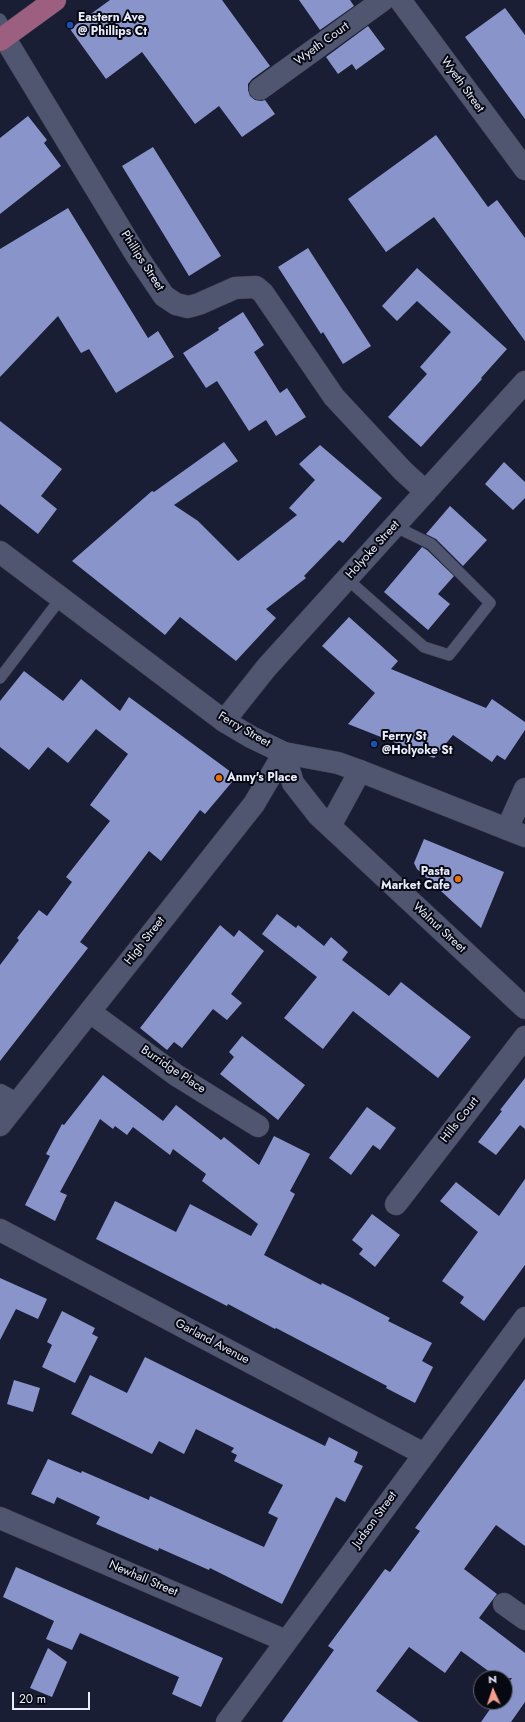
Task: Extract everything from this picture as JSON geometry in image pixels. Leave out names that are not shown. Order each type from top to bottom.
[{"type":"main road","points":[[3,32],[55,0]]},
{"type":"street","name":"Wyeth Court","points":[[260,89],[383,0]]},
{"type":"street","name":"Wyeth Street","points":[[400,0],[525,169]]},
{"type":"street","name":"Phillips Street","points":[[3,32],[135,254],[164,296],[176,304],[188,307],[200,304],[235,288],[256,286],[334,397],[403,471],[426,492]]},
{"type":"street","name":"Holyoke Street","points":[[224,721],[267,667],[525,382]]},
{"type":"street","name":"Ferry Street","points":[[0,552],[224,721],[251,737],[284,753],[338,763],[516,833]]},
{"type":"street","name":"Walnut Street","points":[[284,753],[293,783],[308,804],[525,1008]]},
{"type":"street","name":"High Street","points":[[0,1125],[8,1100],[90,1012],[254,804],[284,753]]},
{"type":"street","points":[[330,826],[360,771]]},
{"type":"street","points":[[516,833],[525,789]]},
{"type":"street","name":"Burridge Place","points":[[90,1012],[176,1075],[258,1126]]},
{"type":"street","name":"Hills Court","points":[[396,1204],[525,1036]]},
{"type":"street","name":"Garland Avenue","points":[[0,1230],[424,1454]]},
{"type":"street","name":"Judson Street","points":[[227,1722],[525,1318]]},
{"type":"street","name":"Newhall Street","points":[[0,1518],[286,1641]]},
{"type":"street","points":[[504,1604],[525,1619]]},
{"type":"lane","points":[[347,579],[424,647],[449,655],[490,603],[431,544],[394,526]]},
{"type":"lane","points":[[0,678],[61,598]]},
{"type":"building","points":[[110,0],[222,0],[270,66],[252,79],[248,84],[248,90],[250,96],[255,100],[265,100],[275,114],[242,137],[219,106],[195,124],[142,52],[106,79],[70,29]]},
{"type":"building","points":[[299,0],[350,0],[354,6],[320,30]]},
{"type":"building","points":[[505,8],[525,35],[525,119],[465,37]]},
{"type":"building","points":[[368,26],[385,49],[356,70],[352,64],[338,74],[326,57]]},
{"type":"building","points":[[28,116],[47,140],[44,143],[61,166],[0,214],[0,138]]},
{"type":"building","points":[[436,135],[488,207],[497,200],[525,238],[525,341],[434,217],[386,252],[348,199]]},
{"type":"building","points":[[153,147],[221,256],[189,276],[122,166]]},
{"type":"building","points":[[68,208],[148,338],[158,331],[174,357],[116,393],[89,349],[81,353],[58,316],[0,377],[0,249]]},
{"type":"building","points":[[308,248],[371,346],[343,364],[323,332],[321,334],[278,267]]},
{"type":"building","points":[[417,268],[507,349],[421,447],[388,417],[427,374],[420,367],[451,332],[417,301],[397,321],[382,306]]},
{"type":"building","points":[[243,312],[264,345],[254,352],[280,393],[287,388],[306,417],[276,436],[266,420],[249,431],[217,381],[206,388],[183,353],[219,330],[218,328]]},
{"type":"building","points":[[0,421],[62,469],[41,496],[57,509],[38,534],[0,504]]},
{"type":"building","points":[[224,442],[238,461],[174,505],[198,521],[238,561],[297,515],[289,508],[315,480],[299,464],[320,445],[382,498],[343,543],[339,540],[304,576],[306,578],[266,609],[276,618],[236,661],[180,617],[165,635],[72,561],[152,491],[154,492]]},
{"type":"building","points":[[504,462],[525,482],[525,498],[513,510],[485,484]]},
{"type":"building","points":[[450,506],[487,540],[463,566],[436,539],[426,534]]},
{"type":"building","points":[[422,547],[454,576],[438,594],[450,604],[428,630],[384,592]]},
{"type":"building","points":[[349,617],[398,661],[391,669],[486,708],[492,699],[525,722],[525,730],[505,760],[497,755],[492,762],[453,735],[434,758],[348,724],[375,693],[322,646]]},
{"type":"building","points":[[24,671],[63,701],[81,679],[120,711],[129,697],[231,772],[232,782],[205,814],[200,810],[161,861],[149,851],[80,942],[88,948],[0,1061],[0,965],[19,940],[17,938],[39,910],[47,916],[72,882],[66,877],[110,821],[90,805],[128,754],[96,729],[68,763],[48,747],[29,770],[0,747],[0,701]]},
{"type":"building","points":[[424,839],[504,872],[481,928],[417,869],[414,863]]},
{"type":"building","points":[[277,914],[296,928],[298,925],[324,946],[331,937],[348,952],[342,960],[389,996],[401,982],[471,1037],[438,1078],[353,1011],[323,1049],[284,1018],[317,977],[262,934]]},
{"type":"building","points":[[220,925],[234,937],[239,930],[264,951],[231,994],[242,1003],[227,1020],[213,1009],[182,1048],[174,1042],[167,1050],[140,1028]]},
{"type":"building","points":[[242,1036],[305,1085],[278,1120],[220,1074],[234,1057],[229,1052]]},
{"type":"building","points":[[103,1075],[163,1121],[176,1105],[221,1140],[224,1137],[259,1165],[274,1136],[310,1154],[290,1191],[295,1194],[264,1255],[321,1285],[322,1283],[350,1297],[390,1318],[388,1321],[432,1343],[422,1361],[433,1367],[415,1403],[386,1388],[387,1386],[276,1328],[275,1329],[228,1304],[227,1306],[96,1239],[115,1201],[176,1232],[190,1204],[251,1236],[258,1224],[202,1181],[206,1174],[173,1149],[170,1155],[133,1127],[127,1135],[115,1126],[113,1129],[100,1119],[60,1192],[67,1195],[55,1221],[25,1205],[50,1156],[46,1154],[62,1124],[64,1125]]},
{"type":"building","points":[[525,1078],[525,1129],[520,1125],[496,1155],[478,1142],[502,1111],[500,1110]]},
{"type":"building","points":[[367,1107],[396,1128],[380,1150],[373,1145],[351,1175],[329,1158]]},
{"type":"building","points":[[525,1179],[525,1265],[484,1321],[460,1303],[464,1297],[442,1281],[478,1232],[440,1201],[456,1182],[499,1216]]},
{"type":"building","points":[[372,1214],[400,1235],[375,1267],[359,1254],[363,1249],[352,1240]]},
{"type":"building","points":[[0,1278],[47,1299],[38,1319],[16,1309],[0,1340]]},
{"type":"building","points":[[62,1311],[95,1328],[92,1334],[98,1337],[75,1383],[42,1367],[52,1345],[47,1342]]},
{"type":"building","points":[[145,1357],[325,1446],[329,1437],[358,1452],[354,1462],[363,1466],[345,1502],[336,1497],[282,1604],[210,1568],[209,1570],[159,1548],[158,1551],[96,1524],[100,1517],[57,1497],[54,1504],[31,1494],[48,1459],[81,1473],[82,1471],[149,1500],[150,1496],[264,1547],[278,1518],[268,1513],[283,1485],[234,1461],[237,1455],[231,1452],[234,1448],[196,1429],[184,1454],[159,1441],[152,1454],[71,1414],[90,1375],[127,1393]]},
{"type":"building","points":[[525,1379],[525,1546],[496,1525],[464,1569],[497,1594],[479,1618],[525,1653],[525,1702],[511,1722],[481,1722],[489,1710],[513,1710],[513,1670],[487,1670],[461,1651],[445,1673],[409,1647],[376,1691],[419,1722],[282,1722],[334,1650],[328,1646],[385,1569],[390,1572],[420,1531],[415,1528]]},
{"type":"building","points":[[14,1380],[40,1388],[33,1412],[7,1404]]},
{"type":"building","points":[[16,1567],[223,1658],[201,1707],[172,1694],[179,1677],[80,1633],[72,1650],[46,1639],[54,1621],[3,1597]]},
{"type":"building","points":[[48,1648],[67,1662],[52,1697],[30,1688]]},
{"type":"place","name":"Eastern Ave @ Phillips Ct","points":[[70,25]]},
{"type":"place","name":"Ferry St @Holyoke St","points":[[374,744]]},
{"type":"place","name":"Anny's Place","points":[[219,778]]},
{"type":"place","name":"Pasta Market Cafe","points":[[458,879]]}]
